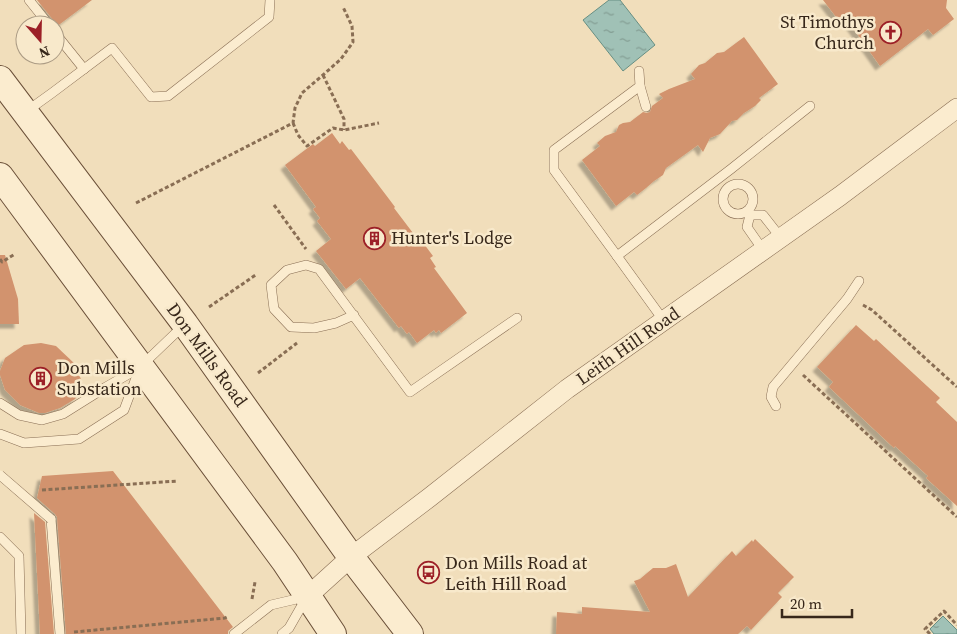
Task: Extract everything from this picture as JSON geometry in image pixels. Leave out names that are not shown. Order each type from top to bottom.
[{"type":"main road","name":"Don Mills Road","points":[[0,79],[185,324],[351,557],[410,634]]},
{"type":"main road","points":[[0,176],[285,562],[333,634]]},
{"type":"street","name":"Leith Hill Road","points":[[308,596],[351,557],[567,389],[840,196],[957,108]]},
{"type":"lane","points":[[29,0],[41,15]]},
{"type":"lane","points":[[24,112],[112,48],[151,97],[168,96],[269,17],[270,0]]},
{"type":"lane","points":[[65,45],[84,69]]},
{"type":"lane","points":[[640,71],[640,86],[646,108]]},
{"type":"lane","points":[[640,86],[554,150],[554,170],[664,321]]},
{"type":"lane","points":[[618,256],[810,106]]},
{"type":"lane","points":[[722,176],[730,186]]},
{"type":"lane","points":[[764,250],[747,227],[749,213],[754,201],[752,191],[744,184],[730,186],[724,194],[726,208],[735,214],[749,213],[763,215],[781,238]]},
{"type":"lane","points":[[354,315],[314,328],[291,327],[274,308],[271,285],[287,270],[306,265],[319,269],[354,315],[410,392],[517,318]]},
{"type":"lane","points":[[776,406],[771,397],[773,387],[847,299],[859,281]]},
{"type":"lane","points":[[0,403],[19,415],[42,420],[63,414],[140,367],[185,324]]},
{"type":"lane","points":[[0,434],[24,443],[79,440],[124,410],[140,367]]},
{"type":"lane","points":[[0,475],[51,519],[65,633]]},
{"type":"lane","points":[[0,537],[19,556],[21,634]]},
{"type":"lane","points":[[234,634],[271,605],[308,596]]},
{"type":"lane","points":[[282,634],[289,628],[308,596]]},
{"type":"path","points":[[343,8],[352,26],[353,42],[341,58],[302,93],[296,108],[294,123],[298,135],[307,146],[333,128],[344,130],[379,123]]},
{"type":"path","points":[[323,75],[344,119],[344,130]]},
{"type":"path","points":[[136,203],[294,123]]},
{"type":"path","points":[[274,205],[309,253]]},
{"type":"path","points":[[1,260],[14,254]]},
{"type":"path","points":[[858,307],[862,304],[872,310],[957,387]]},
{"type":"path","points":[[258,373],[314,328]]},
{"type":"path","points":[[801,371],[804,378],[957,517]]},
{"type":"path","points":[[40,491],[178,481]]},
{"type":"path","points":[[246,603],[253,598],[255,582]]},
{"type":"path","points":[[930,634],[925,629],[944,611],[957,625]]},
{"type":"path","points":[[65,633],[225,618],[232,613]]},
{"type":"water","points":[[609,0],[620,0],[655,45],[623,71],[583,20]]},
{"type":"water","points":[[943,616],[957,630],[957,634],[934,634],[930,629]]},
{"type":"building","points":[[37,0],[92,0],[65,20],[65,15],[49,15]]},
{"type":"building","name":"St Timothys Church","points":[[823,0],[947,0],[946,8],[954,19],[933,35],[928,29],[880,66],[846,18],[840,22]]},
{"type":"building","points":[[744,37],[778,84],[759,98],[761,100],[755,106],[737,120],[732,121],[720,134],[710,138],[703,152],[698,145],[666,168],[663,175],[637,195],[634,192],[616,206],[582,160],[600,146],[597,143],[605,136],[616,132],[619,125],[630,122],[643,112],[650,112],[652,106],[663,98],[659,94],[695,79],[691,74],[699,65],[705,63],[717,53],[724,52]]},
{"type":"building","name":"Hunter's Lodge","points":[[332,133],[340,144],[342,141],[349,150],[351,149],[416,237],[418,236],[433,256],[430,258],[436,267],[434,268],[467,313],[441,333],[439,330],[436,333],[434,330],[417,343],[409,332],[407,334],[401,326],[399,328],[360,278],[346,289],[316,251],[331,239],[317,221],[320,218],[313,209],[316,207],[285,165],[313,144],[315,146]]},
{"type":"building","points":[[0,255],[5,255],[18,299],[19,324],[0,324]]},
{"type":"building","points":[[856,325],[874,341],[876,339],[940,398],[936,402],[957,422],[957,506],[926,478],[928,476],[895,446],[894,448],[829,387],[833,382],[817,367]]},
{"type":"building","name":"Don Mills Substation","points":[[41,343],[56,346],[75,364],[83,389],[75,399],[60,408],[45,413],[39,413],[20,405],[5,390],[0,375],[5,358],[24,345]]},
{"type":"building","points":[[113,471],[233,627],[228,631],[228,634],[66,634],[57,517],[37,498],[42,476]]},
{"type":"building","points":[[34,513],[45,522],[54,634],[40,634]]},
{"type":"building","points":[[755,539],[794,577],[778,593],[782,597],[751,630],[747,626],[738,634],[556,634],[557,612],[582,614],[582,607],[650,612],[634,581],[640,579],[653,568],[666,568],[676,564],[688,597],[732,551],[736,556]]},
{"type":"place","name":"St Timothys Church","points":[[890,32]]},
{"type":"place","name":"Hunter's Lodge","points":[[375,238]]},
{"type":"place","name":"Don Mills Substation","points":[[41,378]]},
{"type":"place","name":"Don Mills Road at Leith Hill Road","points":[[429,573]]}]
